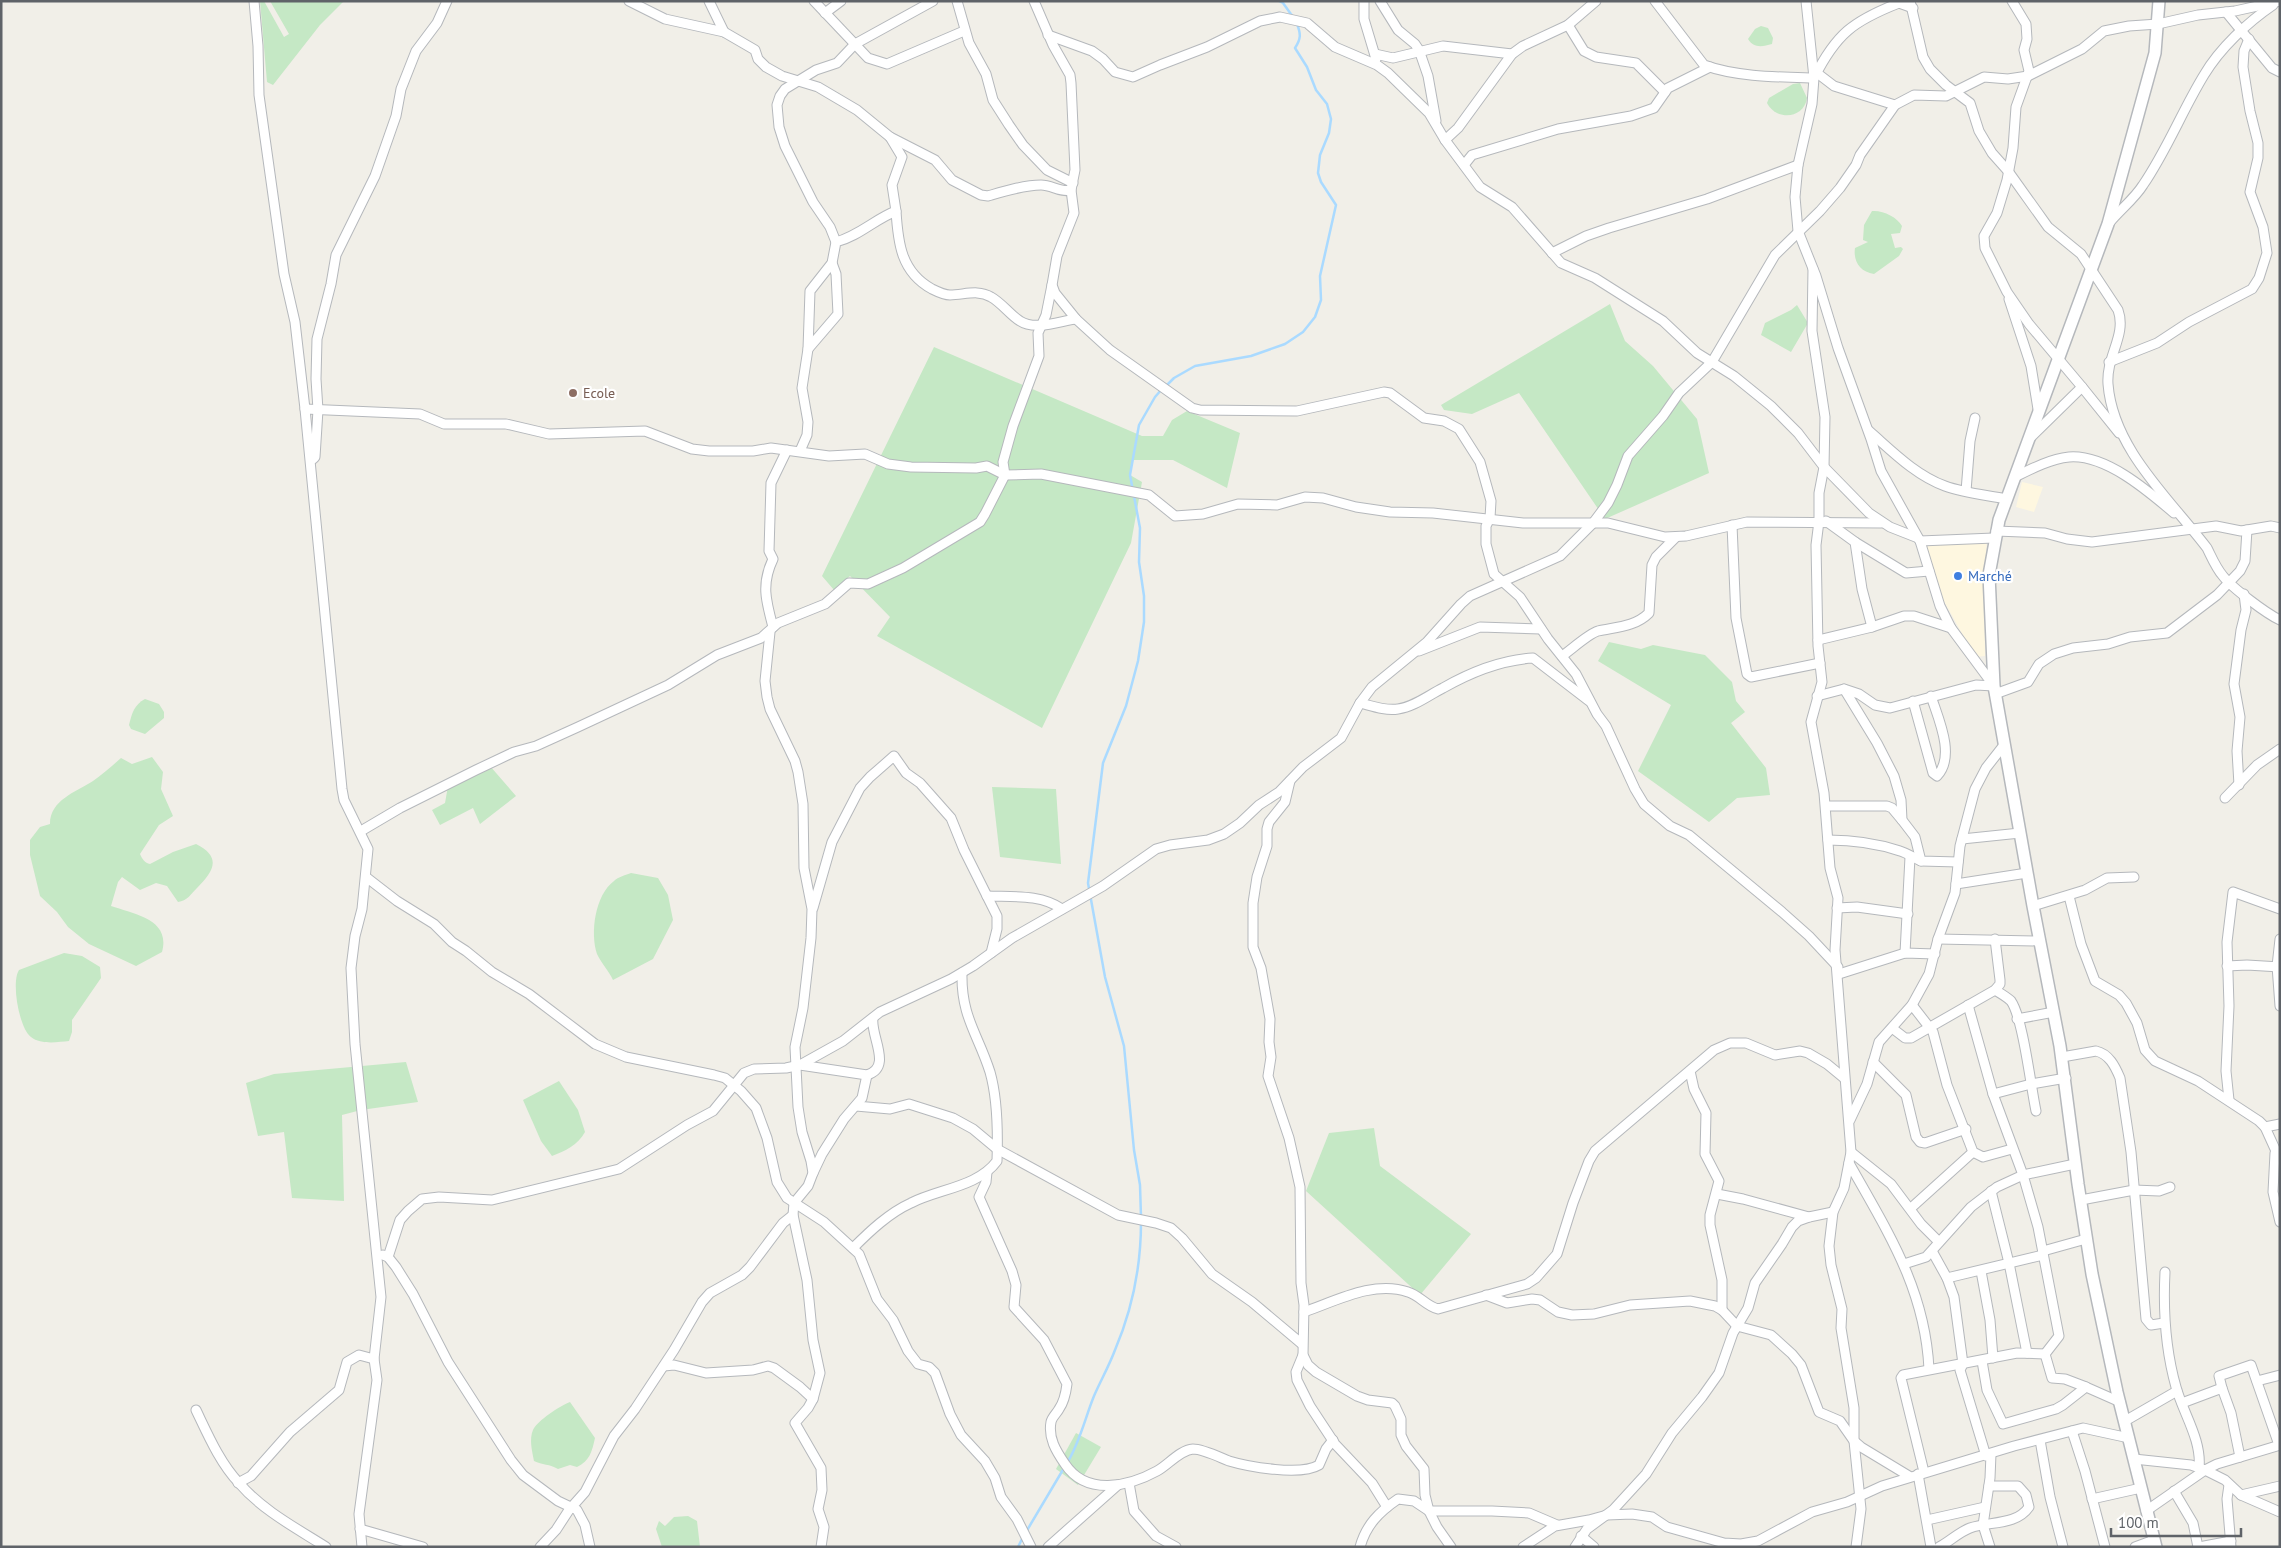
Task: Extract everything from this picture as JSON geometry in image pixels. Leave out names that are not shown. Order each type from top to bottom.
[{"type":"street","points":[[254,1],[258,46],[259,95],[284,274],[295,322],[342,789],[344,800],[361,831],[368,849],[366,877],[351,968],[362,1115],[378,1253],[381,1297],[374,1359],[377,1380],[358,1514],[362,1547]]},
{"type":"street","points":[[310,460],[315,457],[318,410],[316,379],[317,339],[331,284],[336,254],[375,176],[396,116],[401,89],[416,51],[437,24],[447,1]]},
{"type":"street","points":[[629,1],[665,19],[724,32],[755,50],[758,58],[766,67],[782,76],[818,87],[845,102],[890,137],[935,160],[952,180],[981,195],[988,196],[1039,185],[1053,186],[1061,191],[1072,186]]},
{"type":"street","points":[[709,1],[724,32]]},
{"type":"street","points":[[814,1],[868,58],[887,64],[964,31]]},
{"type":"street","points":[[825,13],[841,1]]},
{"type":"street","points":[[800,450],[807,434],[808,422],[802,388],[808,349],[810,291],[832,263],[836,242],[830,227],[813,202],[789,155],[779,127],[777,105],[785,89],[816,70],[837,63],[855,44],[933,1]]},
{"type":"street","points":[[957,1],[964,31],[986,74],[993,100],[1013,132],[1047,170],[1072,186]]},
{"type":"street","points":[[361,831],[400,808],[476,770],[514,752],[536,746],[668,685],[717,655],[761,638],[772,629],[812,608],[825,604],[850,583],[868,584],[903,568],[980,522],[1005,475],[1004,462],[1013,426],[1039,356],[1040,325],[1046,315],[1057,256],[1074,213],[1072,186],[1075,170],[1072,82],[1048,35],[1034,1]]},
{"type":"street","points":[[1364,1],[1364,19],[1377,65]]},
{"type":"street","points":[[1380,1],[1398,30],[1415,44],[1419,50],[1430,86],[1437,123]]},
{"type":"street","points":[[1445,140],[1458,128],[1512,54],[1523,46],[1568,25],[1596,1]]},
{"type":"street","points":[[1656,1],[1704,65],[1768,76],[1815,76],[1834,86],[1895,105]]},
{"type":"street","points":[[1806,1],[1815,76],[1812,104],[1798,165],[1795,197],[1798,231],[1813,269],[1838,348],[1881,470],[1919,540],[1940,606],[1952,628],[1994,690]]},
{"type":"street","points":[[2012,1],[2027,28],[2024,50],[2029,65],[2028,76],[2016,107],[2013,148],[1997,213],[1984,236],[1985,248],[1992,266],[2029,324],[2082,386],[2192,528],[2229,583],[2280,620]]},
{"type":"street","points":[[2136,1547],[2155,1544],[2120,1402],[2086,1239],[2075,1164],[2066,1078],[1994,690],[1989,575],[1995,535],[2006,499],[2108,224],[2155,53],[2159,1]]},
{"type":"street","points":[[2108,224],[2142,187],[2170,141],[2204,74],[2241,30],[2255,17],[2279,2]]},
{"type":"street","points":[[798,1066],[843,1041],[873,1018],[902,1000],[962,973],[1012,938],[1111,881],[1156,849],[1170,845],[1208,840],[1224,834],[1240,823],[1259,805],[1279,792],[1303,767],[1341,738],[1360,702],[1372,687],[1416,652],[1465,600],[1560,556],[1593,523],[1608,503],[1628,456],[1663,416],[1679,393],[1712,362],[1769,264],[1798,231],[1820,211],[1850,176],[1860,155],[1895,105],[1914,95],[1946,96],[1984,77],[2008,79],[2028,76],[2082,49],[2104,31],[2129,26],[2158,24],[2198,15],[2279,2]]},
{"type":"street","points":[[1815,76],[1832,46],[1845,31],[1863,19],[1899,3],[1911,5],[1923,58],[1930,69],[1955,93],[1970,102],[1980,131],[1992,153],[2008,171],[2048,227],[2076,249],[2092,269],[2118,310],[2122,320],[2122,328],[2109,362],[2108,384],[2113,410],[2124,440]]},
{"type":"street","points":[[2226,12],[2272,68],[2280,72]]},
{"type":"street","points":[[1048,35],[1092,51],[1104,59],[1115,72],[1133,77],[1207,47],[1246,26],[1280,17],[1307,23],[1335,47],[1377,65],[1429,113],[1437,123],[1445,140],[1480,187],[1518,212],[1561,263],[1595,278],[1663,321],[1697,353],[1771,406],[1798,433],[1824,467],[1851,497],[1881,523],[1919,540],[2045,533],[2067,539],[2092,542],[2216,526],[2241,531],[2271,526],[2280,528]]},
{"type":"street","points":[[1568,25],[1584,51],[1596,57],[1636,63],[1666,92]]},
{"type":"street","points":[[2109,362],[2157,343],[2188,322],[2252,289],[2259,278],[2267,253],[2263,227],[2250,192],[2258,158],[2258,143],[2250,111],[2243,67],[2244,51],[2249,39]]},
{"type":"street","points":[[1375,54],[1389,58],[1443,46],[1512,54]]},
{"type":"street","points":[[1464,165],[1472,155],[1558,129],[1603,123],[1639,114],[1654,108],[1666,92],[1680,80],[1710,67]]},
{"type":"street","points":[[890,137],[902,157],[892,185],[903,258],[916,279],[940,294],[976,293],[990,296],[1020,321],[1028,324],[1040,325],[1076,319]]},
{"type":"street","points":[[1552,253],[1586,236],[1661,211],[1707,199],[1798,165]]},
{"type":"street","points":[[836,242],[853,237],[882,216],[896,211]]},
{"type":"street","points":[[808,349],[838,314],[836,274],[832,263]]},
{"type":"street","points":[[1813,269],[1812,331],[1825,418],[1824,467],[1819,493],[1822,521],[1816,545],[1818,640],[1822,682],[1810,722],[1826,806],[1830,868],[1838,898],[1835,950],[1838,971],[1844,1078],[1850,1120],[1851,1152],[1844,1188],[1833,1212],[1829,1246],[1831,1265],[1842,1309],[1841,1328],[1854,1408],[1854,1441],[1861,1509],[1856,1547]]},
{"type":"street","points":[[1052,285],[1055,293],[1076,319],[1123,360],[1166,388],[1186,405],[1200,410],[1252,409],[1282,412],[1297,411],[1384,392],[1390,393],[1424,418],[1444,421],[1459,429],[1480,462],[1491,501],[1486,535],[1490,563],[1494,574],[1528,606],[1541,629],[1576,674],[1606,726],[1634,790],[1644,804],[1670,826],[1689,835],[1782,912],[1809,936],[1838,971]]},
{"type":"street","points":[[2007,292],[2031,366],[2039,412]]},
{"type":"street","points":[[2029,439],[2082,386]]},
{"type":"street","points":[[305,409],[420,414],[444,424],[506,424],[549,434],[576,435],[635,430],[645,431],[692,449],[753,451],[771,448],[800,450],[829,456],[864,454],[888,464],[911,468],[976,468],[987,466],[1005,475],[1041,474],[1142,493],[1149,495],[1175,516],[1203,514],[1238,504],[1277,505],[1306,497],[1323,498],[1356,508],[1390,512],[1433,513],[1523,522],[1608,523],[1665,538],[1747,522],[1822,521],[1881,523]]},
{"type":"street","points":[[1966,490],[1970,441],[1975,418]]},
{"type":"street","points":[[1868,431],[1905,462],[1932,480],[1947,487],[2006,499]]},
{"type":"street","points":[[787,450],[771,483],[771,520],[768,535],[769,552],[773,560],[765,577],[765,587],[772,629],[765,681],[770,709],[796,760],[803,804],[804,868],[812,910],[812,938],[803,1008],[795,1047],[802,1132],[812,1160],[813,1174]]},
{"type":"street","points":[[2015,476],[2039,465],[2068,457],[2100,461],[2158,499],[2192,528]]},
{"type":"street","points":[[1822,521],[1906,573],[1929,571]]},
{"type":"street","points":[[1732,525],[1736,618],[1747,674],[1751,677],[1820,662]]},
{"type":"street","points":[[1817,696],[1844,689],[1858,694],[1883,708],[1976,685],[1994,690],[2028,682],[2039,664],[2054,654],[2073,648],[2108,644],[2130,637],[2167,633],[2217,595],[2240,571],[2245,561],[2247,530]]},
{"type":"street","points":[[1562,656],[1597,631],[1607,631],[1637,622],[1649,613],[1652,565],[1656,557],[1676,537]]},
{"type":"street","points":[[1855,542],[1862,589],[1872,627]]},
{"type":"street","points":[[2239,784],[2237,751],[2240,717],[2234,684],[2241,630],[2246,610],[2244,594]]},
{"type":"street","points":[[1818,640],[1872,627],[1904,616],[1914,616],[1952,628]]},
{"type":"street","points":[[1416,652],[1480,627],[1541,629]]},
{"type":"street","points":[[1360,702],[1387,710],[1399,709],[1412,705],[1477,670],[1506,662],[1533,658],[1591,702]]},
{"type":"street","points":[[1844,689],[1877,743],[1894,776],[1901,800],[1902,820]]},
{"type":"street","points":[[1913,702],[1932,774],[1937,776],[1946,757],[1944,742],[1931,696]]},
{"type":"street","points":[[1850,1120],[1867,1084],[1879,1042],[1912,1005],[1929,974],[1938,939],[1954,893],[1962,839],[1980,778],[2004,745]]},
{"type":"street","points":[[2225,798],[2257,765],[2280,749]]},
{"type":"street","points":[[812,910],[832,842],[860,788],[894,756],[902,769],[920,783],[951,818],[964,850],[988,896],[998,922],[991,953]]},
{"type":"street","points":[[1290,781],[1285,802],[1269,822],[1267,829],[1267,846],[1257,877],[1253,902],[1253,947],[1261,968],[1270,1019],[1268,1042],[1271,1057],[1268,1076],[1289,1138],[1300,1187],[1301,1283],[1304,1312],[1303,1355],[1308,1365],[1316,1372],[1357,1396],[1368,1400],[1392,1403],[1396,1406],[1401,1419],[1401,1435],[1406,1446],[1424,1469],[1425,1495],[1429,1511],[1437,1527],[1451,1547]]},
{"type":"street","points":[[1826,806],[1887,806],[1892,808],[1914,836],[1922,861]]},
{"type":"street","points":[[1962,839],[2020,833]]},
{"type":"street","points":[[1828,840],[1874,843],[1903,852],[1910,857],[1922,861],[1958,862]]},
{"type":"street","points":[[1905,953],[1910,857]]},
{"type":"street","points":[[1956,884],[2027,873]]},
{"type":"street","points":[[366,877],[397,901],[434,924],[452,942],[492,972],[529,994],[595,1044],[626,1057],[725,1078],[741,1090],[756,1108],[768,1138],[778,1182],[787,1198],[824,1222],[859,1254],[878,1299],[893,1320],[908,1351],[918,1364],[929,1367],[935,1373],[950,1414],[961,1435],[985,1461],[995,1478],[1001,1497],[1017,1518],[1031,1547]]},
{"type":"street","points":[[2033,906],[2085,890],[2107,878],[2134,877]]},
{"type":"street","points":[[2229,1100],[2226,1071],[2228,1024],[2227,942],[2233,892],[2280,909]]},
{"type":"street","points":[[988,896],[1023,896],[1052,902],[1062,909]]},
{"type":"street","points":[[2069,896],[2081,944],[2095,981],[2119,995],[2126,1003],[2136,1023],[2145,1050],[2155,1061],[2198,1081],[2229,1100],[2265,1127],[2278,1156],[2273,1192],[2280,1222]]},
{"type":"street","points":[[1837,908],[1857,907],[1908,914]]},
{"type":"street","points":[[2280,938],[2278,967],[2280,1006]]},
{"type":"street","points":[[1938,939],[2040,941]]},
{"type":"street","points":[[1892,1028],[1905,1038],[1912,1037],[1995,990],[2000,984],[2000,980],[1995,940]]},
{"type":"street","points":[[1838,971],[1905,953],[1935,954]]},
{"type":"street","points":[[2227,966],[2278,967]]},
{"type":"street","points":[[853,1248],[871,1230],[910,1203],[954,1187],[987,1172],[997,1161],[995,1100],[992,1082],[967,1017],[962,994],[962,973]]},
{"type":"street","points":[[1995,990],[2010,1000],[2017,1019],[2036,1112]]},
{"type":"street","points":[[1912,1005],[1935,1039],[1948,1085],[1974,1152],[1983,1157],[2012,1149]]},
{"type":"street","points":[[1968,1006],[1993,1094],[2023,1175],[2038,1227],[2059,1336],[2044,1354]]},
{"type":"street","points":[[2017,1019],[2054,1012]]},
{"type":"street","points":[[388,1257],[400,1220],[408,1210],[422,1199],[439,1197],[492,1200],[619,1169],[687,1124],[712,1111],[734,1086],[738,1078],[754,1069],[798,1066],[868,1075],[878,1069],[880,1061],[872,1025],[873,1018]]},
{"type":"street","points":[[1304,1312],[1370,1289],[1382,1288],[1398,1288],[1411,1292],[1432,1307],[1438,1309],[1518,1288],[1536,1278],[1557,1254],[1573,1203],[1589,1161],[1595,1151],[1714,1050],[1730,1043],[1746,1043],[1775,1055],[1800,1051],[1808,1052],[1828,1064],[1844,1078]]},
{"type":"street","points":[[2062,1057],[2096,1051],[2104,1054],[2115,1067],[2120,1078],[2126,1114],[2146,1319],[2151,1325],[2164,1323]]},
{"type":"street","points":[[1873,1062],[1906,1096],[1916,1137],[1920,1142],[1925,1143],[1966,1129]]},
{"type":"street","points":[[1690,1071],[1694,1089],[1706,1113],[1704,1148],[1719,1181],[1710,1215],[1710,1225],[1722,1280],[1722,1310]]},
{"type":"street","points":[[821,1547],[824,1527],[818,1509],[822,1484],[821,1468],[794,1423],[808,1408],[813,1399],[820,1373],[813,1340],[807,1280],[793,1215],[794,1203],[808,1186],[822,1154],[844,1119],[862,1098],[868,1075]]},
{"type":"street","points":[[1993,1094],[2031,1084],[2066,1078]]},
{"type":"street","points":[[856,1106],[890,1109],[914,1105],[964,1123],[997,1149],[1118,1216],[1156,1223],[1171,1228],[1182,1238],[1212,1274],[1252,1302],[1302,1344]]},
{"type":"street","points":[[2265,1127],[2280,1124]]},
{"type":"street","points":[[1851,1152],[1891,1184],[1911,1208],[1921,1224],[1939,1242]]},
{"type":"street","points":[[1911,1208],[1974,1152]]},
{"type":"street","points":[[1849,1163],[1904,1264],[1924,1324],[1929,1369]]},
{"type":"street","points":[[1904,1264],[1926,1257],[1971,1207],[1991,1191],[2023,1175],[2075,1164]]},
{"type":"street","points":[[987,1172],[986,1182],[979,1197],[1012,1271],[1016,1285],[1014,1306],[1044,1340],[1067,1384],[1060,1408],[1051,1420],[1051,1439],[1070,1472],[1076,1478],[1086,1483],[1118,1485],[1128,1483],[1157,1471],[1186,1451],[1194,1449],[1232,1462],[1275,1469],[1312,1469],[1323,1459],[1326,1449],[1333,1440]]},
{"type":"street","points":[[2080,1200],[2134,1190],[2159,1191],[2170,1186]]},
{"type":"street","points":[[1991,1191],[2010,1263],[2027,1353]]},
{"type":"street","points":[[1717,1194],[1743,1199],[1808,1217]]},
{"type":"street","points":[[1574,1547],[1581,1536],[1607,1515],[1646,1474],[1672,1433],[1719,1373],[1737,1326],[1748,1308],[1755,1283],[1792,1227],[1798,1221],[1808,1217],[1833,1212]]},
{"type":"street","points":[[540,1547],[556,1530],[585,1492],[614,1436],[664,1366],[690,1326],[702,1302],[710,1293],[742,1275],[783,1223],[793,1215]]},
{"type":"street","points":[[1947,1278],[2010,1263],[2086,1239]]},
{"type":"street","points":[[1932,1251],[1947,1278],[1958,1318],[1963,1364],[1960,1370],[1989,1455],[1989,1486],[1983,1525],[1990,1547]]},
{"type":"street","points":[[378,1253],[388,1257],[413,1294],[448,1362],[511,1460],[523,1475],[558,1501],[572,1507],[582,1516],[590,1547]]},
{"type":"street","points":[[1981,1271],[1990,1320],[1993,1358]]},
{"type":"street","points":[[2165,1272],[2164,1323],[2177,1391],[2202,1469]]},
{"type":"street","points":[[1486,1295],[1507,1304],[1540,1300],[1558,1312],[1572,1315],[1594,1314],[1630,1305],[1690,1301],[1714,1306],[1722,1310],[1737,1326],[1771,1335],[1792,1354],[1801,1365],[1819,1412],[1840,1421],[1854,1441],[1917,1474]]},
{"type":"street","points":[[1931,1547],[1901,1378],[1903,1375],[1929,1369],[1993,1358],[2027,1353],[2044,1354]]},
{"type":"street","points":[[2044,1354],[2052,1378],[2086,1387],[2120,1402]]},
{"type":"street","points":[[238,1483],[251,1476],[290,1432],[339,1390],[347,1362],[359,1355],[374,1359]]},
{"type":"street","points":[[1303,1355],[1296,1372],[1297,1380],[1310,1406],[1333,1440],[1372,1483],[1387,1507]]},
{"type":"street","points":[[1982,1361],[1987,1390],[2003,1424],[2056,1409],[2086,1387]]},
{"type":"street","points":[[2146,1511],[2202,1469],[2279,1445],[2257,1381],[2249,1364],[2219,1376],[2231,1413],[2240,1457]]},
{"type":"street","points":[[664,1366],[674,1365],[706,1373],[753,1370],[768,1366],[774,1368],[800,1387],[813,1399]]},
{"type":"street","points":[[2257,1381],[2280,1375]]},
{"type":"street","points":[[2182,1403],[2222,1388]]},
{"type":"street","points":[[2125,1421],[2177,1391]]},
{"type":"street","points":[[196,1410],[226,1466],[238,1483],[254,1498],[326,1547]]},
{"type":"street","points":[[1522,1547],[1557,1525],[1607,1515],[1632,1514],[1652,1517],[1667,1527],[1724,1543],[1741,1544],[1758,1541],[1812,1512],[1917,1474],[2083,1428],[2129,1438]]},
{"type":"street","points":[[2072,1431],[2105,1547]]},
{"type":"street","points":[[2040,1440],[2050,1498],[2063,1547]]},
{"type":"street","points":[[2134,1459],[2202,1469],[2229,1485],[2241,1495],[2280,1512]]},
{"type":"street","points":[[1128,1483],[1134,1511],[1156,1536],[1176,1547]]},
{"type":"street","points":[[1048,1547],[1118,1485]]},
{"type":"street","points":[[2174,1491],[2193,1524],[2199,1547],[2231,1544],[2227,1499],[2229,1485]]},
{"type":"street","points":[[1939,1547],[1967,1529],[2015,1518],[2024,1513],[2029,1507],[2026,1495],[2018,1486],[1989,1486]]},
{"type":"street","points":[[2241,1495],[2280,1486]]},
{"type":"street","points":[[2092,1499],[2141,1488]]},
{"type":"street","points":[[1360,1547],[1364,1533],[1372,1521],[1398,1499],[1408,1498],[1429,1511],[1529,1513],[1557,1525]]},
{"type":"street","points":[[1927,1520],[1985,1507]]},
{"type":"street","points":[[360,1529],[423,1547]]},
{"type":"street","points":[[1581,1536],[1594,1547]]},
{"type":"shaded area","points":[[2022,482],[2043,487],[2034,512],[2016,507]]},
{"type":"shaded area","points":[[1987,539],[1984,579],[1985,656],[1975,657],[1940,594],[1925,542]]},
{"type":"green space","points":[[260,1],[264,1],[284,37],[289,34],[270,1],[344,1],[320,25],[273,85],[267,82]]},
{"type":"green space","points":[[1761,26],[1768,28],[1773,38],[1772,44],[1758,46],[1752,44],[1748,39],[1755,29]]},
{"type":"green space","points":[[1800,83],[1807,98],[1801,110],[1795,114],[1783,115],[1771,109],[1767,103],[1769,98],[1793,84]]},
{"type":"green space","points":[[1872,211],[1885,213],[1900,223],[1902,226],[1900,233],[1891,234],[1895,248],[1901,247],[1903,249],[1899,256],[1874,274],[1861,268],[1855,257],[1855,248],[1868,242],[1863,240],[1864,225]]},
{"type":"green space","points":[[1610,304],[1625,341],[1653,366],[1697,419],[1709,473],[1605,519],[1519,393],[1472,414],[1444,410],[1441,405]]},
{"type":"green space","points":[[1797,305],[1808,323],[1791,352],[1761,335],[1765,323]]},
{"type":"green space","points":[[934,347],[1142,436],[1163,436],[1172,420],[1187,411],[1240,433],[1227,488],[1173,460],[1133,460],[1130,475],[1142,482],[1131,543],[1042,728],[877,636],[890,617],[850,576],[834,590],[822,576]]},
{"type":"green space","points":[[1609,642],[1641,649],[1653,645],[1705,655],[1732,682],[1736,701],[1745,712],[1731,723],[1766,768],[1770,795],[1737,798],[1709,822],[1638,771],[1671,705],[1598,661]]},
{"type":"green space","points":[[145,699],[159,704],[164,712],[164,718],[145,734],[131,729],[129,725],[134,710]]},
{"type":"green space","points":[[152,757],[163,772],[161,789],[173,816],[159,825],[140,854],[142,858],[150,864],[173,852],[196,844],[210,854],[213,864],[203,882],[186,899],[178,902],[167,886],[156,883],[140,890],[122,877],[118,882],[111,906],[140,915],[156,925],[161,932],[163,941],[162,952],[136,966],[89,944],[68,927],[57,912],[40,896],[30,855],[30,840],[40,827],[50,824],[54,809],[59,803],[97,778],[121,758],[132,764]]},
{"type":"green space","points":[[490,766],[516,796],[480,824],[473,808],[440,825],[432,810],[445,803],[448,786]]},
{"type":"green space","points":[[992,787],[1056,789],[1061,864],[1000,857]]},
{"type":"green space","points":[[631,873],[658,878],[668,895],[673,920],[653,959],[613,980],[597,954],[594,925],[602,895],[614,881]]},
{"type":"green space","points":[[64,953],[82,956],[100,967],[101,978],[72,1020],[72,1032],[69,1041],[50,1042],[35,1040],[27,1032],[20,1015],[16,994],[19,970]]},
{"type":"green space","points":[[406,1062],[418,1102],[361,1110],[342,1115],[344,1201],[292,1198],[284,1132],[258,1136],[246,1083],[274,1074]]},
{"type":"green space","points":[[559,1081],[578,1110],[585,1132],[575,1144],[552,1156],[541,1141],[523,1100]]},
{"type":"green space","points":[[1374,1128],[1380,1166],[1471,1234],[1420,1295],[1306,1191],[1329,1133]]},
{"type":"green space","points":[[570,1402],[595,1438],[590,1455],[585,1462],[577,1467],[570,1465],[558,1469],[534,1461],[531,1441],[535,1426],[561,1406]]},
{"type":"green space","points":[[1076,1433],[1101,1447],[1078,1485],[1056,1469]]},
{"type":"green space","points":[[688,1516],[697,1521],[700,1547],[662,1547],[656,1529],[659,1521],[665,1526],[674,1517]]},
{"type":"waterway","points":[[1279,1],[1283,3],[1293,17]]},
{"type":"waterway","points":[[1166,386],[1174,378],[1195,366],[1251,356],[1285,344],[1303,332],[1315,317],[1321,300],[1320,276],[1336,205],[1321,182],[1318,173],[1320,155],[1329,133],[1331,119],[1327,104],[1316,90],[1307,67],[1295,48],[1300,36],[1297,24]]},
{"type":"waterway","points":[[1141,1217],[1140,1185],[1134,1150],[1124,1046],[1105,977],[1088,883],[1103,763],[1126,706],[1138,661],[1144,622],[1144,596],[1139,562],[1140,528],[1130,475],[1139,425],[1155,397],[1162,389]]},
{"type":"waterway","points":[[1067,1463],[1094,1396],[1113,1356],[1131,1304],[1139,1255],[1141,1222]]},
{"type":"waterway","points":[[1026,1532],[1064,1468]]},
{"type":"waterway","points":[[1018,1547],[1023,1537]]},
{"type":"place","name":"Ecole","points":[[573,393]]},
{"type":"place","name":"Marché","points":[[1958,576]]}]
